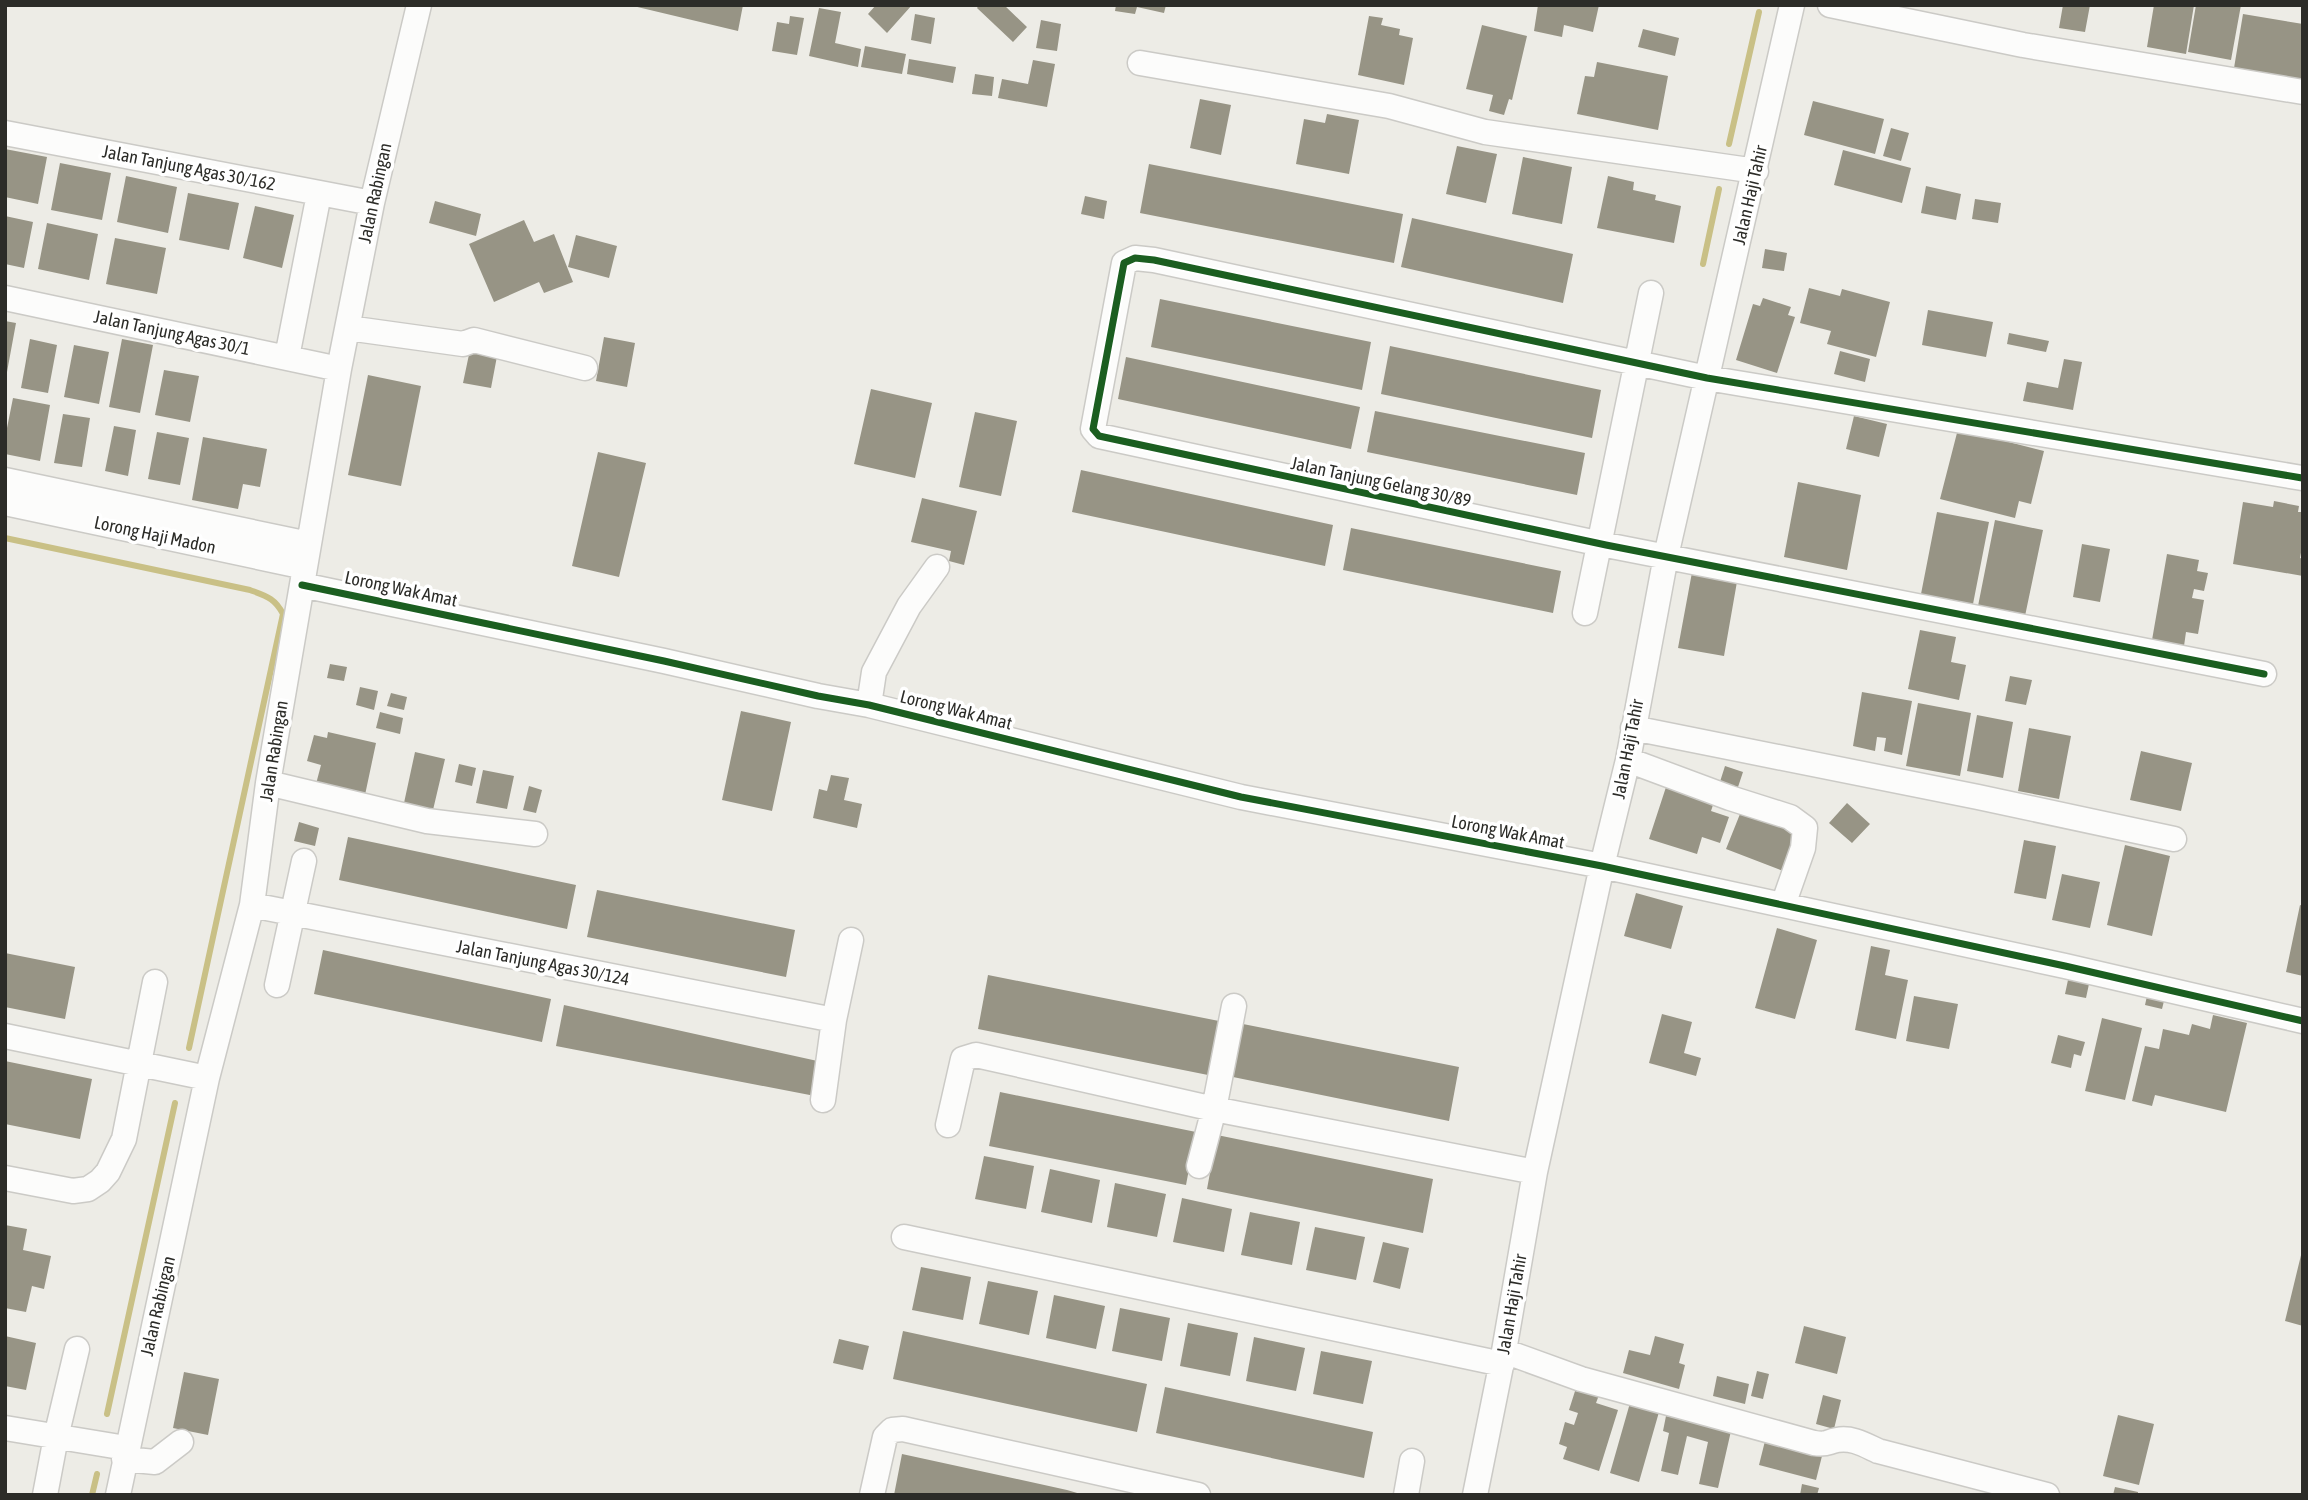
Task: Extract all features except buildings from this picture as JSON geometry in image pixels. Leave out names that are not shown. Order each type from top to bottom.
[{"type":"street","name":"Jalan Rabingan","points":[[118,1495],[207,1077],[252,905],[268,783],[339,369],[372,204],[419,5]]},
{"type":"street","name":"Jalan Haji Tahir","points":[[1475,1495],[1503,1358],[1535,1172],[1628,760],[1666,556],[1792,5]]},
{"type":"street","points":[[1830,5],[2023,45],[2303,92]]},
{"type":"street","points":[[1140,63],[1390,106],[1485,132],[1756,171]]},
{"type":"street","name":"Jalan Tanjung Agas 30/162","points":[[5,133],[372,204]]},
{"type":"street","points":[[287,357],[319,194]]},
{"type":"street","name":"Jalan Tanjung Gelang 30/89","points":[[1635,363],[1381,307],[1135,258],[1124,263],[1093,429],[1099,436],[1108,439],[1600,544],[2264,674]]},
{"type":"street","points":[[1586,613],[1651,293]]},
{"type":"street","name":"Jalan Tanjung Agas 30/1","points":[[5,298],[339,369]]},
{"type":"street","points":[[348,328],[463,344],[474,340],[585,368]]},
{"type":"street","points":[[1635,363],[1707,378],[2302,478]]},
{"type":"street","points":[[5,480],[305,565]]},
{"type":"street","name":"Lorong Haji Madon","points":[[5,503],[305,565]]},
{"type":"street","name":"Lorong Wak Amat","points":[[305,565],[664,661],[869,705],[1241,797],[1602,866],[2053,963],[2303,1021]]},
{"type":"street","points":[[869,705],[874,672],[909,607],[937,567]]},
{"type":"street","points":[[1633,728],[1978,796],[2174,839]]},
{"type":"street","points":[[1628,760],[1730,799],[1790,817],[1805,828],[1803,848],[1783,905]]},
{"type":"street","points":[[268,783],[427,821],[535,834]]},
{"type":"street","points":[[277,985],[304,862]]},
{"type":"street","name":"Jalan Tanjung Agas 30/124","points":[[252,905],[834,1020]]},
{"type":"street","points":[[824,1100],[834,1020],[851,940]]},
{"type":"street","points":[[5,1178],[73,1191],[88,1189],[108,1172],[124,1139],[155,982]]},
{"type":"street","points":[[1199,1166],[1214,1109],[1234,1006]]},
{"type":"street","points":[[5,1036],[207,1077]]},
{"type":"street","points":[[948,1125],[963,1059],[976,1055],[1214,1109],[1535,1172]]},
{"type":"street","points":[[904,1237],[1503,1358],[1814,1443],[1827,1445],[1836,1440],[1853,1440],[1878,1451],[2047,1495]]},
{"type":"street","points":[[45,1495],[78,1349]]},
{"type":"street","points":[[5,1428],[56,1437],[155,1462],[181,1443]]},
{"type":"street","points":[[872,1495],[885,1437],[892,1430],[903,1429],[1198,1495]]},
{"type":"street","points":[[1406,1495],[1412,1461]]},
{"type":"waterway","points":[[1729,144],[1759,12]]},
{"type":"waterway","points":[[1703,264],[1719,189]]},
{"type":"waterway","points":[[5,538],[250,590],[273,601],[283,614],[189,1048]]},
{"type":"waterway","points":[[107,1414],[175,1103]]},
{"type":"waterway","points":[[92,1495],[97,1474]]},
{"type":"cycle path","points":[[2264,674],[1606,545],[1099,436],[1093,429],[1124,263],[1135,258],[1154,260],[1707,378],[2302,478]]},
{"type":"cycle path","points":[[302,585],[869,705],[1241,797],[1602,866],[2065,966],[2303,1021]]}]
